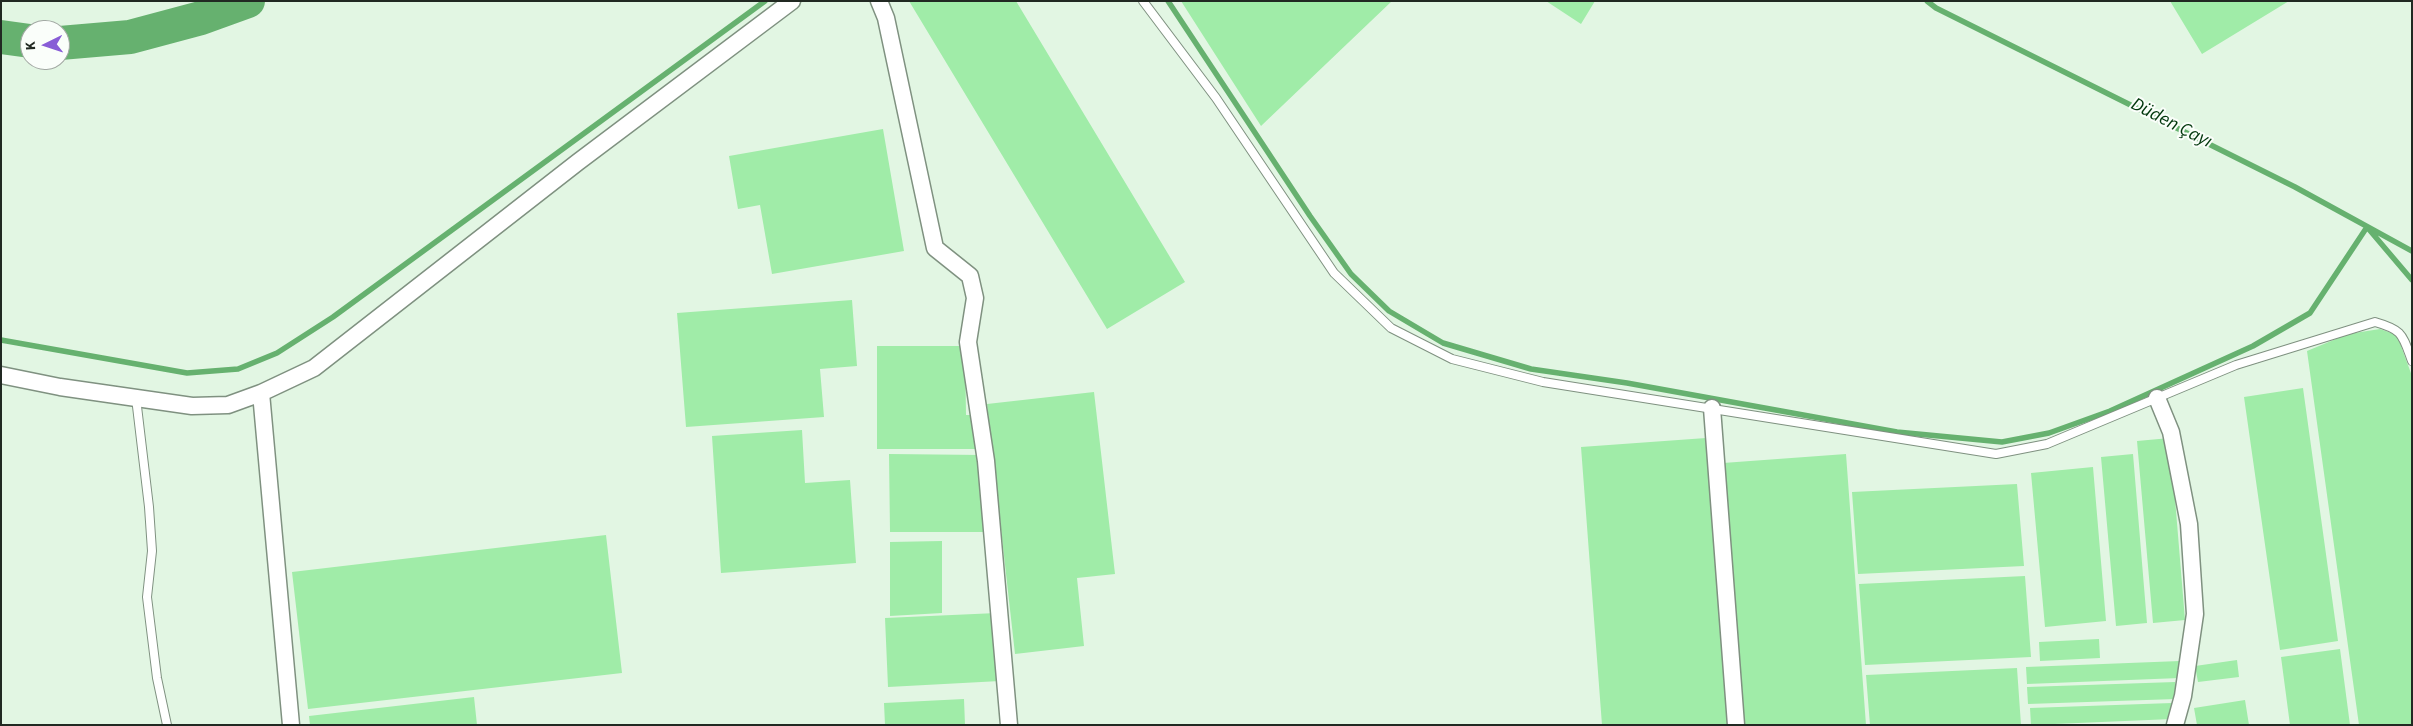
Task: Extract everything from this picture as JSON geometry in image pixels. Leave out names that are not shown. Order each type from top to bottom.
[{"type":"street","points":[[1,375],[60,387],[192,406],[228,405],[261,394],[314,368],[578,162],[792,1]]},
{"type":"street","points":[[879,1],[886,18],[935,248],[970,276],[975,298],[968,342],[986,461],[1009,725]]},
{"type":"street","points":[[261,394],[290,725]]},
{"type":"street","points":[[2158,398],[2171,432],[2189,524],[2195,614],[2183,696],[2175,725]]},
{"type":"street","points":[[1712,408],[1736,725]]},
{"type":"lane","points":[[1143,1],[1216,98],[1334,273],[1391,328],[1452,359],[1534,380],[1996,454],[2047,444],[2236,365],[2374,322],[2395,328],[2405,342],[2412,361]]},
{"type":"lane","points":[[136,398],[149,507],[152,551],[147,597],[157,678],[167,725]]},
{"type":"building","points":[[909,1],[1016,1],[1185,282],[1107,329]]},
{"type":"building","points":[[1181,1],[1392,1],[1261,126]]},
{"type":"building","points":[[1546,1],[1595,1],[1581,24]]},
{"type":"building","points":[[2170,1],[2289,1],[2202,54]]},
{"type":"building","points":[[883,129],[904,251],[772,274],[760,205],[738,209],[729,156]]},
{"type":"building","points":[[852,300],[857,366],[820,369],[824,417],[686,427],[677,313]]},
{"type":"building","points":[[2380,329],[2397,335],[2412,376],[2412,725],[2359,725],[2307,351],[2348,334]]},
{"type":"building","points":[[877,346],[965,346],[966,415],[976,415],[976,449],[877,449]]},
{"type":"building","points":[[2303,388],[2338,641],[2280,650],[2244,397]]},
{"type":"building","points":[[1094,392],[1115,574],[1077,578],[1084,646],[1015,654],[987,404]]},
{"type":"building","points":[[802,430],[805,483],[850,480],[856,563],[721,573],[712,436]]},
{"type":"building","points":[[1706,438],[1728,725],[1602,725],[1581,447]]},
{"type":"building","points":[[2170,438],[2185,620],[2153,623],[2137,441]]},
{"type":"building","points":[[889,454],[983,455],[983,532],[890,532]]},
{"type":"building","points":[[1846,454],[1866,725],[1743,725],[1723,463]]},
{"type":"building","points":[[2133,454],[2147,623],[2116,626],[2101,457]]},
{"type":"building","points":[[2093,467],[2106,621],[2045,627],[2031,473]]},
{"type":"building","points":[[2017,484],[2024,566],[1858,574],[1852,492]]},
{"type":"building","points":[[606,535],[622,673],[308,709],[292,572]]},
{"type":"building","points":[[942,541],[942,613],[890,616],[890,542]]},
{"type":"building","points":[[2025,576],[2031,657],[1865,665],[1859,584]]},
{"type":"building","points":[[997,613],[1000,681],[888,687],[885,618]]},
{"type":"building","points":[[2099,639],[2100,658],[2040,661],[2039,642]]},
{"type":"building","points":[[2340,649],[2350,725],[2290,725],[2281,657]]},
{"type":"building","points":[[2237,660],[2239,677],[2198,682],[2195,666]]},
{"type":"building","points":[[2180,661],[2180,678],[2027,684],[2026,667]]},
{"type":"building","points":[[2017,668],[2021,725],[1870,725],[1866,675]]},
{"type":"building","points":[[2175,682],[2176,699],[2028,704],[2027,687]]},
{"type":"building","points":[[474,697],[477,725],[310,725],[309,716]]},
{"type":"building","points":[[964,699],[965,725],[885,725],[884,703]]},
{"type":"building","points":[[2245,700],[2249,725],[2197,725],[2194,708]]},
{"type":"building","points":[[2172,703],[2172,719],[2031,725],[2030,708]]},
{"type":"waterway","name":"Düden Çayı","points":[[70,42],[130,37],[201,18],[248,1]]},
{"type":"waterway","points":[[1,340],[187,373],[238,369],[277,353],[333,317],[765,1]]},
{"type":"waterway","points":[[1168,1],[1310,216],[1351,274],[1389,311],[1443,343],[1531,369],[1627,383],[1897,432],[2002,442],[2049,433],[2110,411],[2253,346],[2310,313],[2367,227],[2412,280]]},
{"type":"waterway","name":"Düden Çayı","points":[[1927,1],[1936,8],[2295,187],[2412,251]]},
{"type":"waterway","name":"Düden Çayı","points":[[1,37],[20,40]]}]
